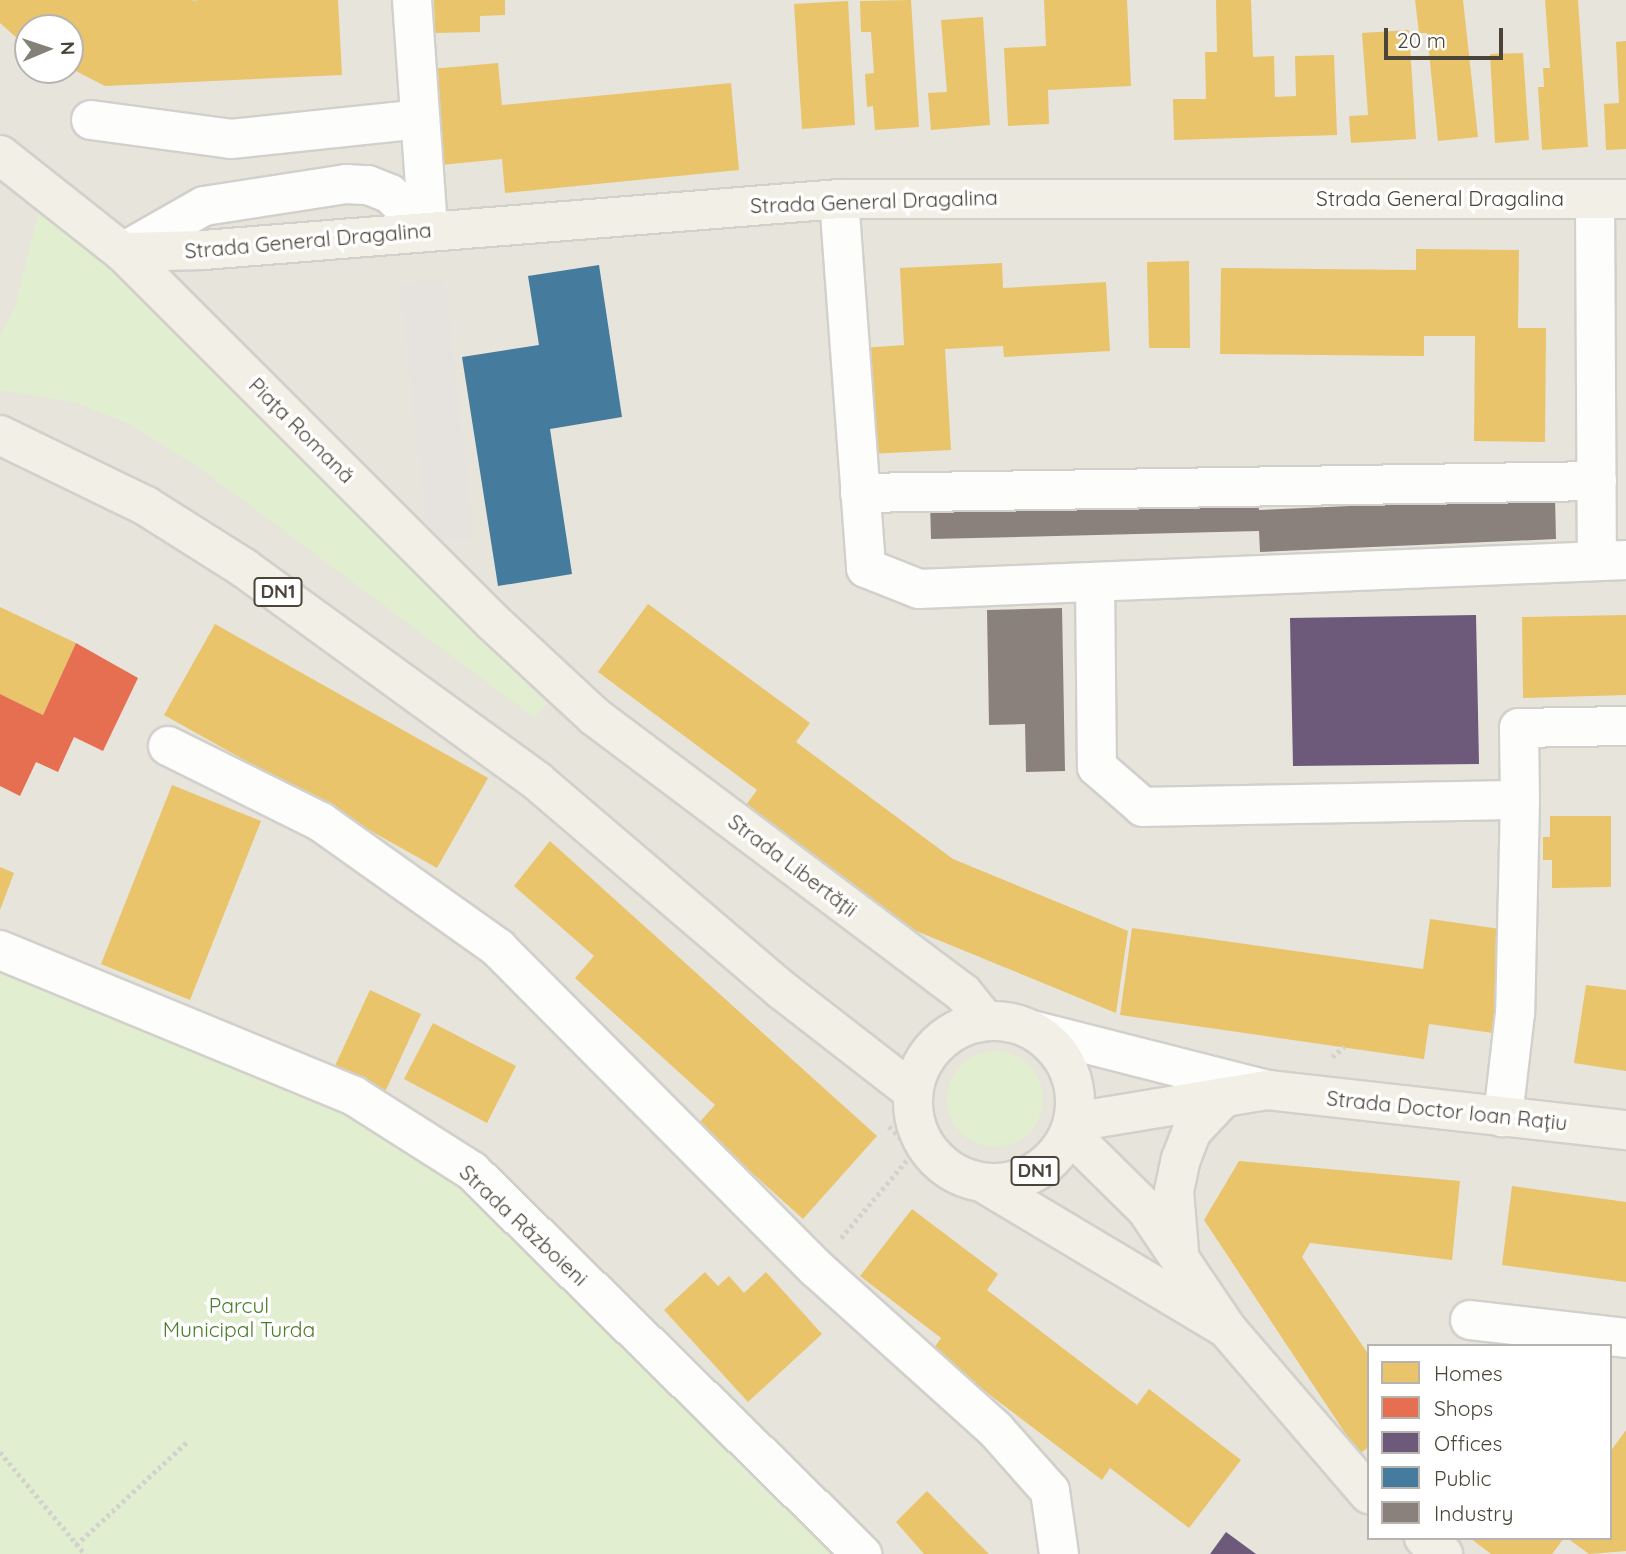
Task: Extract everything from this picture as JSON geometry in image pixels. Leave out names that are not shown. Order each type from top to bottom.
[{"type":"main road","name":"Piața Romană","points":[[0,155],[123,252],[493,622],[594,716]]},
{"type":"main road","name":"Strada General Dragalina","points":[[123,252],[204,250],[839,199],[1610,199]]},
{"type":"main road","name":"DN1","points":[[0,435],[198,536],[537,781],[783,991],[912,1091]]},
{"type":"main road","name":"Strada Libertății","points":[[594,716],[963,993],[985,1020]]},
{"type":"main road","name":"DN1","points":[[985,1184],[1024,1179],[1056,1157],[1072,1128],[1076,1096],[1069,1070],[1056,1048],[1036,1031],[1012,1022],[985,1020],[951,1032],[925,1057],[912,1091],[913,1118],[922,1142],[938,1163],[960,1178],[985,1184],[1227,1329]]},
{"type":"main road","name":"Strada Doctor Ioan Rațiu","points":[[1072,1128],[1268,1090],[1626,1130]]},
{"type":"main road","points":[[1179,1251],[1174,1191],[1181,1159],[1192,1131],[1224,1097]]},
{"type":"main road","name":"DN1","points":[[1072,1128],[1146,1209],[1179,1251],[1227,1329],[1367,1492]]},
{"type":"main road","points":[[1426,1540],[1443,1554]]},
{"type":"street","points":[[412,0],[428,230]]},
{"type":"street","points":[[90,120],[232,139],[420,119]]},
{"type":"street","points":[[123,252],[204,206],[346,184],[368,185],[390,194],[428,230]]},
{"type":"street","points":[[839,199],[866,568],[919,589],[1612,561],[1597,481],[1611,440],[1610,199]]},
{"type":"street","points":[[860,493],[1597,481]]},
{"type":"street","points":[[1096,582],[1097,767],[1143,807],[1520,800]]},
{"type":"street","points":[[1503,1117],[1516,1013],[1519,728],[1626,726]]},
{"type":"street","points":[[168,746],[320,822],[498,948],[816,1268],[995,1429],[1050,1491],[1059,1554]]},
{"type":"street","name":"Strada Războieni","points":[[0,950],[354,1096],[472,1171],[862,1554]]},
{"type":"street","name":"Strada Doctor Ioan Rațiu","points":[[1036,1031],[1268,1090]]},
{"type":"street","points":[[1470,1320],[1626,1338]]},
{"type":"path","points":[[816,1268],[922,1142]]},
{"type":"path","points":[[76,1545],[187,1442]]},
{"type":"path","points":[[0,1452],[85,1554]]},
{"type":"shaded area","points":[[0,0],[1626,0],[1626,1554],[0,1554]]},
{"type":"shaded area","points":[[445,279],[474,539],[428,544],[399,284]]},
{"type":"green space","points":[[55,207],[547,704],[534,717],[205,472],[132,425],[74,402],[0,390],[0,336],[15,306],[39,211]]},
{"type":"green space","name":"Parcul Municipal Turda","points":[[0,966],[347,1105],[455,1176],[833,1554],[0,1554]]},
{"type":"green space","points":[[995,1051],[1013,1055],[1029,1065],[1039,1081],[1043,1099],[1039,1117],[1029,1133],[1013,1143],[995,1147],[977,1143],[961,1133],[951,1117],[947,1099],[951,1081],[961,1065],[977,1055]]},
{"type":"building: Homes","points":[[0,0],[338,0],[342,75],[105,86],[84,75],[84,14],[14,14],[14,36],[0,23]]},
{"type":"building: Homes","points":[[434,0],[505,0],[505,15],[480,16],[480,32],[435,33]]},
{"type":"building: Homes","points":[[911,0],[919,127],[875,130],[873,106],[867,107],[865,74],[874,73],[871,32],[861,32],[860,1]]},
{"type":"building: Homes","points":[[1044,0],[1127,0],[1131,86],[1048,90],[1049,124],[1008,126],[1004,48],[1046,46]]},
{"type":"building: Homes","points":[[1216,0],[1251,0],[1253,57],[1274,56],[1275,97],[1296,96],[1295,56],[1334,55],[1337,135],[1174,140],[1173,99],[1206,99],[1205,52],[1217,52]]},
{"type":"building: Homes","points":[[1415,0],[1463,0],[1478,137],[1438,141],[1427,33],[1419,33]]},
{"type":"building: Homes","points":[[1545,0],[1578,0],[1588,147],[1542,150],[1538,87],[1544,87],[1543,68],[1550,68]]},
{"type":"building: Homes","points":[[848,1],[855,125],[802,129],[794,4]]},
{"type":"building: Homes","points":[[983,17],[990,125],[931,130],[928,93],[947,92],[941,20]]},
{"type":"building: Homes","points":[[1409,30],[1416,139],[1351,143],[1349,116],[1368,115],[1362,33]]},
{"type":"building: Homes","points":[[1626,41],[1626,149],[1606,150],[1604,104],[1619,103],[1616,42]]},
{"type":"building: Homes","points":[[1523,53],[1529,140],[1495,143],[1490,54]]},
{"type":"building: Homes","points":[[498,63],[502,105],[731,83],[739,170],[505,193],[502,159],[441,165],[431,69]]},
{"type":"building: Homes","points":[[1416,249],[1519,250],[1518,328],[1546,328],[1545,442],[1474,441],[1475,336],[1424,336],[1424,356],[1220,354],[1221,268],[1416,270]]},
{"type":"building: Homes","points":[[1189,261],[1190,348],[1149,348],[1147,262]]},
{"type":"building: Homes","points":[[1002,263],[1003,288],[1106,282],[1110,351],[1004,357],[1003,346],[945,349],[951,450],[868,454],[862,348],[904,345],[900,268]]},
{"type":"building: Homes","points":[[648,604],[810,723],[796,742],[953,859],[1128,931],[1116,1013],[904,926],[744,808],[757,790],[598,672]]},
{"type":"building: Homes","points":[[0,607],[76,643],[43,715],[0,694]]},
{"type":"building: Homes","points":[[1626,615],[1626,695],[1523,698],[1522,617]]},
{"type":"building: Homes","points":[[215,624],[488,778],[437,868],[164,715]]},
{"type":"building: Homes","points":[[172,785],[261,821],[190,1000],[101,964]]},
{"type":"building: Homes","points":[[1550,816],[1611,816],[1611,887],[1552,888],[1552,860],[1543,860],[1543,837],[1550,837]]},
{"type":"building: Homes","points":[[550,841],[877,1136],[803,1219],[698,1124],[715,1105],[575,978],[594,956],[514,886]]},
{"type":"building: Homes","points":[[0,867],[14,873],[0,910]]},
{"type":"building: Homes","points":[[1430,919],[1507,930],[1493,1033],[1429,1024],[1424,1059],[1120,1015],[1132,928],[1423,969]]},
{"type":"building: Homes","points":[[1586,985],[1626,990],[1626,1071],[1574,1063]]},
{"type":"building: Homes","points":[[370,990],[421,1014],[385,1092],[334,1068]]},
{"type":"building: Homes","points":[[433,1023],[516,1066],[487,1123],[404,1079]]},
{"type":"building: Homes","points":[[1239,1161],[1460,1181],[1452,1260],[1310,1243],[1302,1257],[1367,1352],[1367,1448],[1359,1454],[1204,1220]]},
{"type":"building: Homes","points":[[1512,1186],[1626,1202],[1626,1282],[1502,1265]]},
{"type":"building: Homes","points":[[912,1209],[998,1274],[987,1290],[1137,1405],[1149,1389],[1241,1460],[1189,1528],[1110,1468],[1102,1480],[932,1351],[941,1338],[860,1276]]},
{"type":"building: Homes","points":[[705,1272],[718,1286],[729,1276],[744,1293],[766,1272],[822,1334],[748,1402],[664,1310]]},
{"type":"building: Homes","points":[[1626,1430],[1626,1551],[1589,1554],[1570,1540],[1612,1540],[1612,1449]]},
{"type":"building: Homes","points":[[927,1491],[989,1554],[924,1554],[896,1522]]},
{"type":"building: Homes","points":[[1473,1540],[1562,1540],[1552,1554],[1491,1554]]},
{"type":"building: Shops","points":[[76,643],[138,678],[103,751],[74,737],[58,772],[36,762],[20,796],[0,786],[0,694],[43,715]]},
{"type":"building: Offices","points":[[1476,615],[1479,764],[1293,766],[1290,618]]},
{"type":"building: Offices","points":[[1226,1532],[1256,1554],[1210,1554]]},
{"type":"building: Public","points":[[599,265],[622,417],[550,429],[572,574],[498,586],[462,357],[539,345],[528,276]]},
{"type":"building: Industry","points":[[1258,492],[1259,510],[1555,497],[1556,539],[1260,552],[1259,531],[931,539],[930,500]]},
{"type":"building: Industry","points":[[1062,608],[1065,771],[1026,772],[1025,724],[989,725],[987,610]]}]
